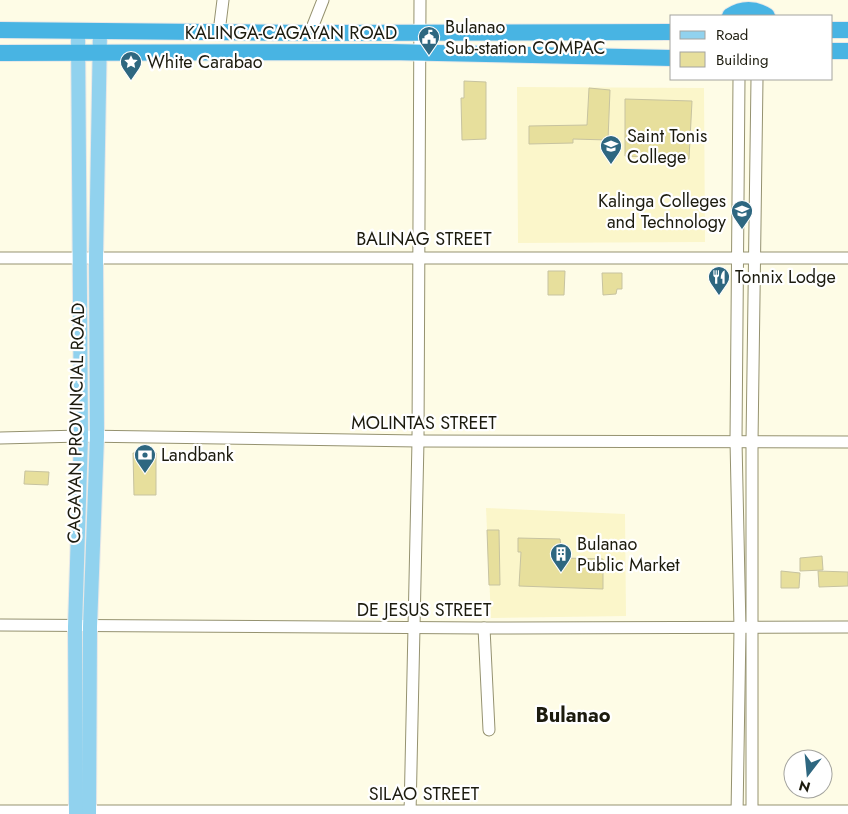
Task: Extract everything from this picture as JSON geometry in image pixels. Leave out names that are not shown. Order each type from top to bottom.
[{"type":"highway","points":[[736,9],[762,9]]},
{"type":"highway","name":"KALINGA-CAGAYAN ROAD","points":[[0,30],[310,33],[670,32]]},
{"type":"highway","points":[[833,30],[848,30]]},
{"type":"highway","points":[[833,51],[848,51]]},
{"type":"highway","name":"KALINGA-CAGAYAN ROAD","points":[[0,53],[420,54],[670,58]]},
{"type":"main road","name":"CAGAYAN PROVINCIAL ROAD","points":[[78,32],[81,436],[75,627],[82,813]]},
{"type":"main road","name":"CAGAYAN PROVINCIAL ROAD","points":[[82,813],[97,437],[96,258],[100,32]]},
{"type":"main road","points":[[78,138],[99,137]]},
{"type":"street","points":[[219,32],[223,0]]},
{"type":"street","points":[[310,33],[323,0]]},
{"type":"street","points":[[410,813],[418,441],[420,0]]},
{"type":"street","points":[[737,812],[740,629],[736,441],[739,80]]},
{"type":"street","points":[[752,812],[752,442],[757,80]]},
{"type":"street","name":"BALINAG STREET","points":[[0,258],[848,258]]},
{"type":"street","name":"MOLINTAS STREET","points":[[0,438],[81,436],[418,441],[848,442]]},
{"type":"street","name":"DE JESUS STREET","points":[[0,625],[75,627],[740,629],[848,627]]},
{"type":"street","points":[[484,628],[489,730]]},
{"type":"street","name":"SILAO STREET","points":[[0,811],[82,813],[848,812]]},
{"type":"shaded area","name":"Saint Tonis College","points":[[517,87],[704,88],[705,242],[518,243]]},
{"type":"shaded area","name":"Bulanao Public Market","points":[[486,508],[625,514],[626,616],[491,618]]},
{"type":"building","points":[[464,81],[486,82],[486,139],[462,140],[461,98],[464,98]]},
{"type":"building","points":[[589,88],[610,90],[608,140],[573,139],[573,143],[529,144],[529,126],[587,125]]},
{"type":"building","points":[[625,99],[692,101],[689,159],[625,156]]},
{"type":"building","points":[[548,271],[565,271],[564,295],[548,295]]},
{"type":"building","points":[[602,273],[622,273],[622,289],[617,289],[616,294],[603,295]]},
{"type":"building","name":"Landbank","points":[[133,453],[156,453],[156,495],[134,495]]},
{"type":"building","points":[[25,471],[49,472],[48,485],[24,484]]},
{"type":"building","points":[[487,530],[499,530],[500,585],[489,585]]},
{"type":"building","name":"Bulanao Public Market","points":[[518,538],[560,539],[563,558],[603,559],[603,589],[519,586],[521,552],[518,552]]},
{"type":"building","points":[[822,556],[823,570],[800,571],[800,558]]},
{"type":"building","points":[[781,571],[800,573],[799,588],[781,588]]},
{"type":"building","points":[[818,571],[848,572],[848,586],[819,587]]},
{"type":"place","name":"Bulanao Sub-station COMPAC","points":[[429,56]]},
{"type":"place","name":"White Carabao","points":[[131,81]]},
{"type":"place","name":"Saint Tonis College","points":[[611,165]]},
{"type":"place","name":"Kalinga Colleges and Technology","points":[[742,230]]},
{"type":"place","name":"Tonnix Lodge","points":[[719,296]]},
{"type":"place","name":"Landbank","points":[[145,474]]},
{"type":"place","name":"Bulanao Public Market","points":[[561,573]]},
{"type":"district","name":"Bulanao","points":[[573,715]]}]
